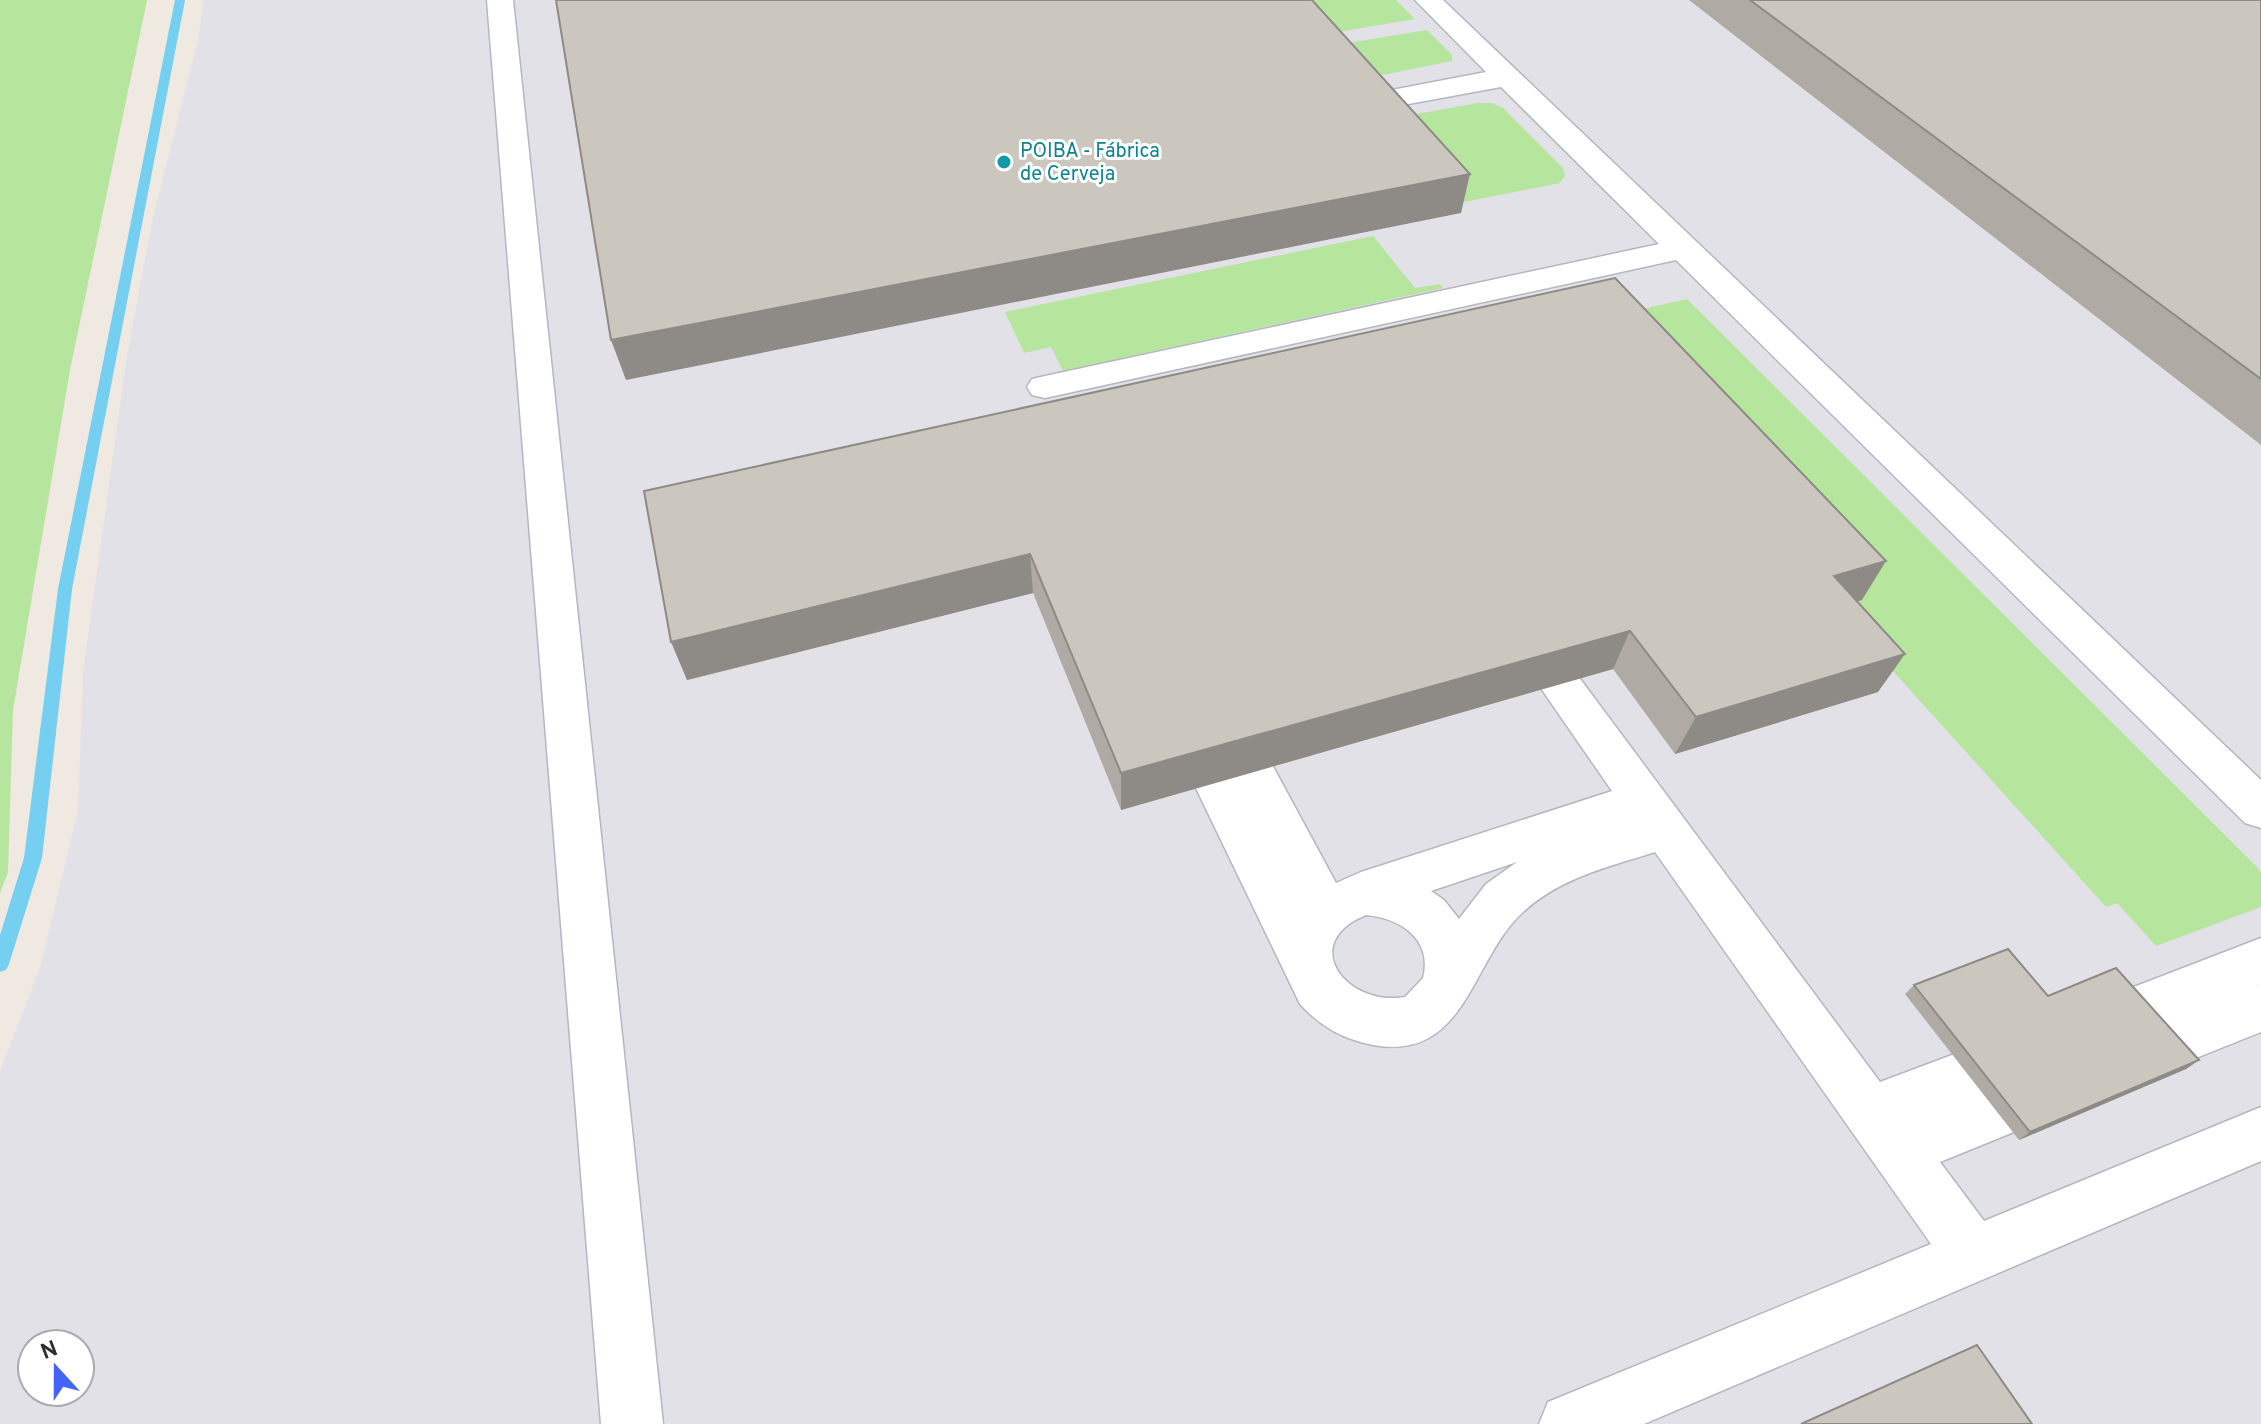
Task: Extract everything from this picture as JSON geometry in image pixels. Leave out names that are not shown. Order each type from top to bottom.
[{"type":"lane","points":[[500,0],[632,1424]]},
{"type":"lane","points":[[1428,0],[2261,809]]},
{"type":"lane","points":[[1365,103],[1507,77]]},
{"type":"lane","points":[[1045,387],[1684,248]]},
{"type":"lane","points":[[1560,684],[1973,1254]]},
{"type":"lane","points":[[1314,981],[1235,777],[1333,905]]},
{"type":"lane","points":[[1333,905],[1654,815]]},
{"type":"lane","points":[[1449,981],[1451,960],[1445,938],[1430,919],[1411,904],[1388,896],[1365,894],[1333,905],[1312,926],[1307,945],[1308,966],[1314,981],[1331,1003],[1351,1016],[1375,1023],[1398,1023],[1421,1016],[1439,1000],[1500,902],[1528,878],[1654,815]]},
{"type":"lane","points":[[1884,1132],[2261,961]]},
{"type":"lane","points":[[1884,1132],[2261,1008]]},
{"type":"lane","points":[[1570,1424],[2261,1134]]},
{"type":"shaded area","points":[[204,0],[2261,0],[2261,1424],[0,1424],[0,1071],[41,965],[78,810],[83,672],[127,355],[152,222],[198,40]]},
{"type":"green space","points":[[0,0],[147,0],[70,370],[13,710],[8,872],[0,893]]},
{"type":"green space","points":[[1276,0],[1396,0],[1415,19],[1308,37]]},
{"type":"green space","points":[[1427,30],[1452,55],[1452,61],[1348,82],[1317,48]]},
{"type":"green space","points":[[1492,103],[1503,108],[1563,168],[1565,176],[1560,183],[1454,204],[1382,120]]},
{"type":"green space","points":[[1373,236],[1415,288],[1440,284],[1443,288],[1063,371],[1051,347],[1024,353],[1005,312]]},
{"type":"green space","points":[[1687,299],[2257,867],[2261,873],[2261,907],[2156,946],[2117,903],[2106,907],[1836,608],[1602,318]]},
{"type":"building","name":"POIBA - Fábrica de Cerveja","points":[[556,0],[1312,0],[1470,174],[611,340]]},
{"type":"building","points":[[1750,0],[2261,0],[2261,379]]},
{"type":"building","points":[[1615,278],[1886,561],[1834,576],[1905,654],[1696,717],[1630,631],[1121,773],[1030,554],[671,642],[644,491]]},
{"type":"building","points":[[2008,949],[2048,996],[2116,968],[2199,1060],[2030,1132],[1914,985]]},
{"type":"building","points":[[1977,1345],[2032,1424],[1801,1424]]},
{"type":"waterway","points":[[0,964],[33,858],[65,589],[180,0]]},
{"type":"place","name":"POIBA - Fábrica de Cerveja","points":[[1004,162]]}]
